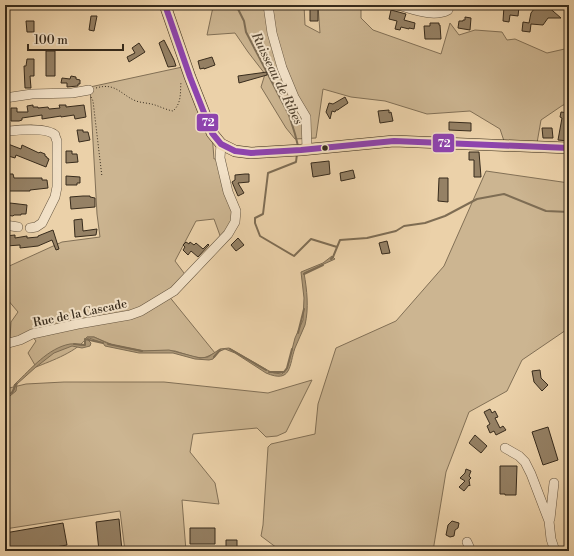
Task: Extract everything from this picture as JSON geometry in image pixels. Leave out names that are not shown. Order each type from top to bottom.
[{"type":"main road","points":[[165,5],[190,77],[212,133],[221,144],[235,151],[251,153],[304,150],[394,141],[569,148]]},
{"type":"street","points":[[268,5],[272,33],[285,75],[294,97],[306,117],[304,150]]},
{"type":"street","points":[[397,5],[428,13],[444,12],[448,10],[450,5]]},
{"type":"street","points":[[5,98],[32,94],[72,93],[89,90]]},
{"type":"street","points":[[5,129],[9,131],[42,130],[55,135],[58,141],[57,187],[55,197],[42,223],[36,227],[30,228]]},
{"type":"street","name":"Rue de la Cascade","points":[[5,344],[20,340],[32,334],[130,315],[141,311],[174,291],[228,234],[235,222],[236,211],[228,192],[220,158],[221,144]]},
{"type":"street","points":[[5,225],[18,227]]},
{"type":"street","points":[[505,448],[519,456],[525,462],[549,521]]},
{"type":"street","points":[[554,483],[549,521],[551,539],[555,551]]},
{"type":"street","points":[[466,542],[471,551]]},
{"type":"path","points":[[102,177],[93,100],[89,90],[109,86],[118,89],[130,98],[139,102],[173,111],[180,101],[181,82],[184,78],[190,77]]},
{"type":"shaded area","points":[[217,5],[304,5],[305,25],[320,33],[318,5],[361,5],[361,18],[373,30],[441,54],[450,23],[459,35],[475,30],[502,32],[507,40],[515,39],[547,53],[569,48],[569,105],[563,105],[541,120],[537,143],[504,141],[500,129],[470,111],[427,114],[385,101],[351,97],[323,89],[316,138],[295,139],[286,128],[261,87],[265,74],[235,33],[207,35],[213,7]]},
{"type":"shaded area","points":[[187,66],[212,133],[214,159],[220,158],[236,211],[222,241],[214,219],[196,221],[175,261],[187,277],[168,295],[215,353],[204,358],[194,357],[175,351],[144,351],[113,345],[94,337],[87,337],[78,347],[57,359],[36,367],[28,353],[36,341],[31,335],[10,338],[11,322],[18,312],[7,299],[5,300],[5,268],[62,242],[100,237],[97,214],[90,87]]},
{"type":"shaded area","points":[[486,171],[569,183],[569,328],[522,360],[507,391],[469,412],[446,472],[433,551],[281,551],[261,536],[268,447],[271,444],[315,434],[318,404],[336,348],[396,321],[444,266]]},
{"type":"shaded area","points":[[332,256],[335,259],[304,273],[307,299],[305,325],[295,348],[288,371],[281,376],[274,376],[266,373],[235,353],[225,349],[218,352],[213,359],[195,359],[173,353],[139,353],[105,346],[103,343],[89,338],[87,339],[91,343],[90,346],[82,348],[72,346],[54,353],[17,384],[16,391],[5,400],[5,398],[14,390],[14,385],[47,354],[62,346],[70,344],[85,345],[85,339],[87,337],[94,337],[109,344],[140,351],[169,350],[200,358],[208,357],[220,349],[229,348],[269,371],[282,374],[287,369],[295,338],[303,320],[304,298],[301,272],[323,263]]},
{"type":"shaded area","points":[[312,380],[286,432],[277,436],[266,437],[257,428],[193,434],[190,452],[215,483],[219,504],[182,500],[186,551],[125,551],[120,511],[5,529],[5,389],[26,384],[64,382],[164,382],[268,393]]},
{"type":"building","points":[[310,5],[318,5],[318,21],[310,21]]},
{"type":"building","points":[[537,5],[546,5],[561,18],[548,18],[543,25],[531,24],[530,32],[522,31],[523,22],[529,23],[531,13]]},
{"type":"building","points":[[504,6],[519,7],[518,16],[510,15],[509,22],[503,21]]},
{"type":"building","points":[[391,10],[406,14],[404,20],[415,23],[414,29],[401,27],[400,30],[395,29],[397,21],[389,19]]},
{"type":"building","points":[[91,16],[97,16],[94,31],[89,30]]},
{"type":"building","points":[[465,17],[471,18],[470,30],[458,28],[459,21],[465,20]]},
{"type":"building","points":[[26,21],[34,21],[34,32],[27,32]]},
{"type":"building","points":[[430,23],[439,23],[441,39],[425,39],[424,26],[430,26]]},
{"type":"building","points":[[164,40],[176,66],[168,67],[159,43]]},
{"type":"building","points":[[139,43],[145,52],[129,62],[127,57],[135,53],[132,48]]},
{"type":"building","points":[[46,51],[55,51],[55,76],[46,76]]},
{"type":"building","points":[[212,57],[215,65],[200,69],[198,61]]},
{"type":"building","points":[[27,59],[34,59],[34,76],[30,76],[31,88],[25,88],[24,66],[26,66]]},
{"type":"building","points":[[267,72],[267,75],[239,83],[238,76]]},
{"type":"building","points":[[71,76],[80,80],[80,84],[78,84],[78,86],[67,87],[67,83],[61,83],[62,78],[70,79]]},
{"type":"building","points":[[345,97],[348,103],[335,112],[332,111],[330,119],[326,112],[329,103],[333,104]]},
{"type":"building","points":[[33,105],[33,107],[48,107],[49,109],[60,108],[59,105],[66,105],[66,107],[84,105],[86,117],[75,119],[74,115],[42,119],[42,115],[22,118],[22,120],[19,121],[11,121],[11,108],[17,108],[17,112],[28,112],[27,106]]},
{"type":"building","points":[[389,110],[393,121],[380,123],[378,111]]},
{"type":"building","points":[[561,112],[569,113],[569,141],[558,140],[562,118],[560,117]]},
{"type":"building","points":[[449,122],[471,123],[471,131],[449,130]]},
{"type":"building","points":[[542,128],[552,128],[553,138],[543,138]]},
{"type":"building","points":[[77,130],[88,132],[90,140],[79,142]]},
{"type":"building","points":[[8,144],[21,149],[22,145],[39,153],[45,154],[45,156],[49,159],[46,167],[16,155],[15,158],[5,155]]},
{"type":"building","points":[[66,151],[72,151],[72,154],[77,154],[78,162],[66,163]]},
{"type":"building","points":[[469,152],[479,152],[481,177],[474,177],[474,160],[469,160]]},
{"type":"building","points":[[329,161],[330,174],[313,177],[311,163]]},
{"type":"building","points":[[353,170],[355,178],[341,181],[340,173]]},
{"type":"building","points":[[5,174],[13,174],[14,178],[42,178],[42,180],[47,180],[48,188],[30,191],[6,191]]},
{"type":"building","points":[[249,174],[249,182],[238,183],[244,193],[238,196],[232,182],[235,180],[235,175]]},
{"type":"building","points":[[66,176],[80,177],[80,183],[77,183],[77,185],[66,185]]},
{"type":"building","points":[[439,178],[448,178],[448,202],[438,201]]},
{"type":"building","points":[[83,196],[95,198],[95,207],[71,209],[70,197]]},
{"type":"building","points":[[10,203],[27,205],[26,214],[13,216],[5,215],[5,204]]},
{"type":"building","points":[[82,219],[83,231],[97,229],[96,235],[75,237],[74,220]]},
{"type":"building","points":[[53,230],[59,249],[56,250],[52,240],[38,246],[20,248],[20,245],[6,246],[5,244],[5,236],[15,235],[15,238],[27,236],[27,238],[38,237]]},
{"type":"building","points":[[238,238],[244,245],[236,251],[231,245]]},
{"type":"building","points":[[387,241],[390,253],[382,254],[379,243]]},
{"type":"building","points":[[186,242],[189,244],[190,242],[194,245],[196,243],[203,249],[208,244],[209,245],[198,257],[191,251],[188,255],[183,250],[185,247],[183,245]]},
{"type":"building","points":[[540,370],[541,378],[548,385],[542,391],[534,382],[532,371]]},
{"type":"building","points":[[490,409],[492,413],[495,411],[498,417],[495,418],[500,428],[503,426],[506,430],[496,435],[494,431],[490,433],[487,426],[490,424],[484,412]]},
{"type":"building","points":[[548,427],[558,460],[543,465],[532,432]]},
{"type":"building","points":[[475,435],[487,446],[481,453],[469,443]]},
{"type":"building","points":[[500,466],[517,466],[516,495],[500,494]]},
{"type":"building","points":[[466,469],[471,471],[469,476],[471,478],[469,480],[470,486],[469,485],[464,491],[459,487],[465,481],[460,478],[465,473]]},
{"type":"building","points":[[119,519],[122,551],[99,551],[96,522]]},
{"type":"building","points":[[452,521],[459,523],[458,528],[455,530],[454,536],[450,537],[446,535],[448,525]]},
{"type":"building","points":[[63,523],[67,545],[33,551],[5,551],[5,533]]},
{"type":"building","points":[[190,528],[215,528],[215,544],[190,544]]},
{"type":"building","points":[[226,540],[237,540],[237,551],[226,551]]},
{"type":"waterway","name":"Ruisseau de Ribes","points":[[236,5],[244,21],[246,32],[289,115],[298,146]]},
{"type":"waterway","name":"Ruisseau de Ribes","points":[[297,154],[296,162],[268,173],[263,214],[255,218],[255,223],[260,236],[294,256],[311,239],[337,247]]},
{"type":"waterway","points":[[331,259],[340,240],[367,238],[396,231],[404,226],[425,223],[445,216],[477,199],[504,194],[546,211],[569,212]]},
{"type":"waterway","points":[[304,274],[323,265]]},
{"type":"waterway","points":[[298,333],[304,309]]},
{"type":"waterway","points":[[74,344],[85,345],[85,339],[103,343]]},
{"type":"waterway","points":[[108,344],[142,351]]},
{"type":"waterway","points":[[230,349],[266,370]]},
{"type":"waterway","points":[[269,372],[284,372],[287,368],[292,349]]},
{"type":"waterway","points":[[214,357],[220,350]]},
{"type":"waterway","points":[[12,393],[16,384]]},
{"type":"transit line","name":"72","points":[[165,5],[190,77],[212,133],[221,144],[235,151],[251,153],[301,150],[394,141],[569,148]]}]
